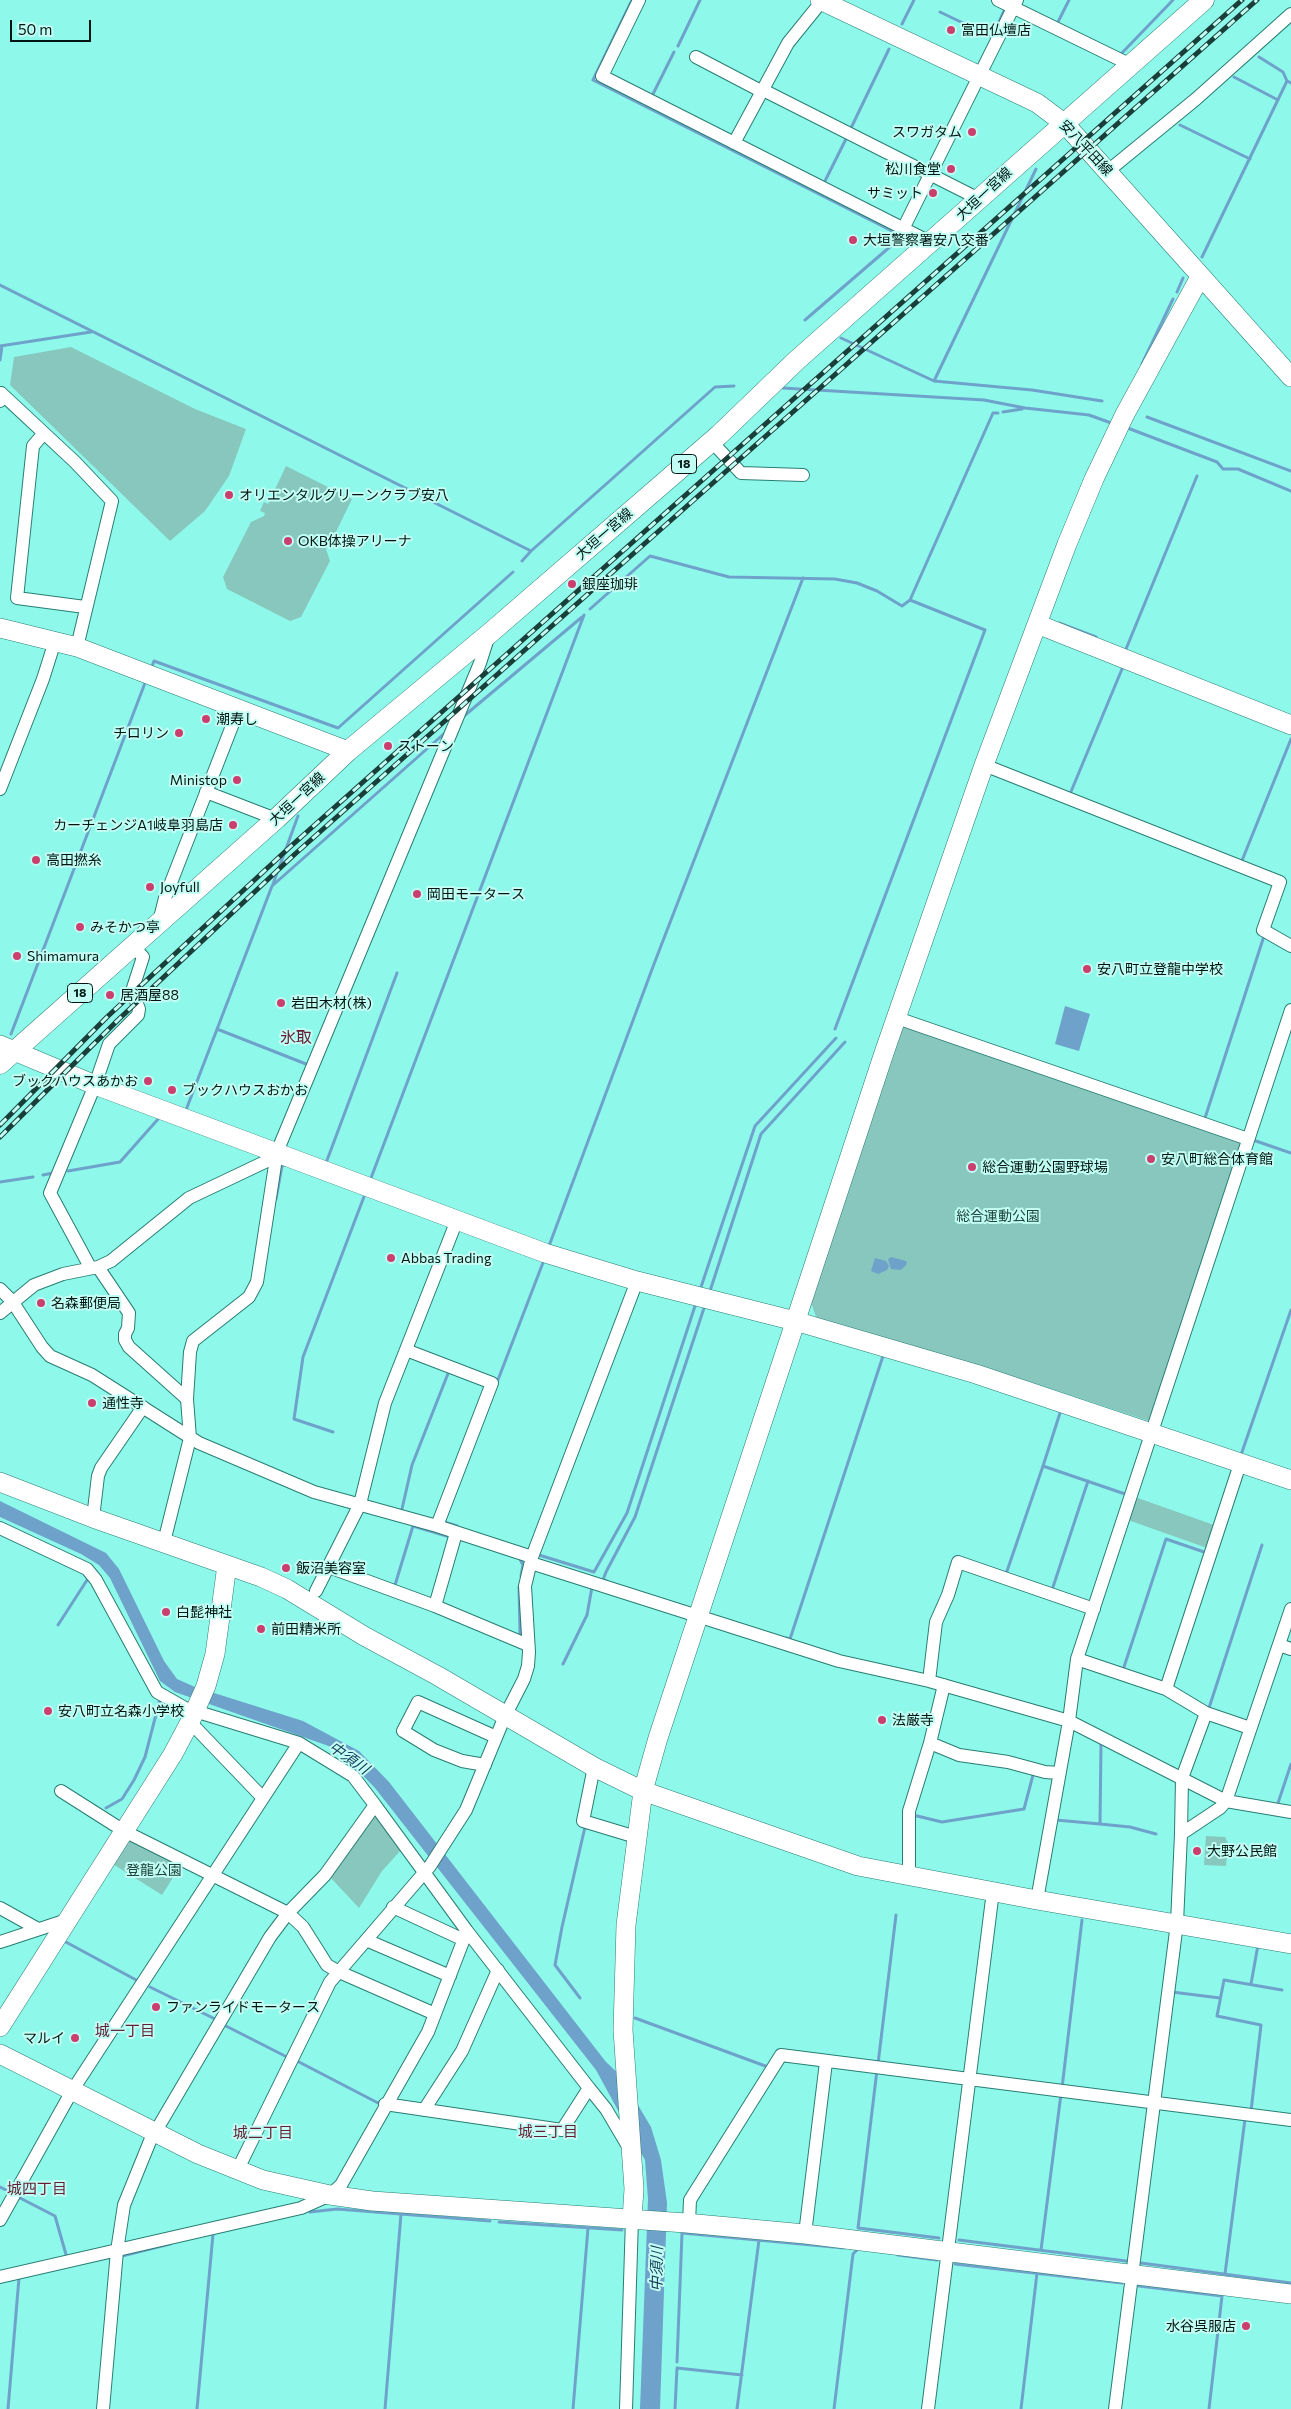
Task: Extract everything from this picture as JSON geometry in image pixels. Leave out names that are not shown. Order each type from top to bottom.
[{"type":"main road","name":"大垣一宮線","points":[[0,1064],[8,1048],[133,946],[276,819],[348,751],[490,633],[711,441],[798,360],[1204,0]]},
{"type":"street","points":[[640,0],[602,76],[904,227],[932,243]]},
{"type":"street","points":[[998,0],[1015,4],[1131,65]]},
{"type":"street","points":[[734,142],[788,43],[829,2]]},
{"type":"street","name":"安八平田線","points":[[829,2],[1036,103],[1065,124],[1291,378]]},
{"type":"street","points":[[904,227],[929,173],[1015,4]]},
{"type":"street","points":[[1108,171],[1196,99],[1291,14]]},
{"type":"street","points":[[696,57],[979,199]]},
{"type":"street","points":[[626,2409],[638,2220],[631,2152],[623,2030],[626,1925],[642,1792],[665,1714],[794,1321],[984,765],[1070,536],[1125,414],[1200,277]]},
{"type":"street","points":[[0,401],[1,393],[75,462],[112,501],[77,647]]},
{"type":"street","points":[[44,433],[33,446],[17,598],[86,607]]},
{"type":"street","points":[[711,441],[741,473],[803,475]]},
{"type":"street","points":[[1037,624],[1291,724]]},
{"type":"street","points":[[0,628],[77,647],[348,751]]},
{"type":"street","points":[[164,1542],[190,1438],[187,1399],[190,1352],[193,1341],[249,1297],[257,1282],[277,1152],[462,708],[490,633]]},
{"type":"street","points":[[0,789],[56,641]]},
{"type":"street","points":[[159,922],[165,898],[239,708]]},
{"type":"street","points":[[984,765],[1280,882],[1263,930],[1291,946]]},
{"type":"street","points":[[206,792],[276,819]]},
{"type":"street","points":[[133,946],[144,957],[132,992],[139,1009],[138,1015],[109,1044],[95,1084],[50,1194],[94,1267],[129,1313],[128,1328],[124,1334],[129,1347],[187,1399]]},
{"type":"street","points":[[1037,1900],[1069,1721],[1077,1659],[1291,1010]]},
{"type":"street","points":[[897,1018],[1248,1139]]},
{"type":"street","points":[[8,1048],[95,1084],[545,1253],[637,1281],[794,1321],[976,1374],[1291,1480]]},
{"type":"street","points":[[0,1313],[12,1301],[34,1285],[63,1274],[111,1261],[189,1198],[261,1164],[277,1152]]},
{"type":"street","points":[[316,1591],[360,1504],[385,1403],[457,1220]]},
{"type":"street","points":[[237,2171],[330,1982],[337,1971],[427,1869],[466,1810],[528,1666],[525,1586],[531,1560],[637,1281]]},
{"type":"street","points":[[0,1289],[12,1301],[50,1356],[92,1376],[190,1438],[274,1476],[314,1492],[437,1526],[531,1560],[839,1661],[944,1685],[1069,1721],[1226,1801],[1291,1812]]},
{"type":"street","points":[[406,1350],[492,1383],[437,1526]]},
{"type":"street","points":[[93,1518],[98,1476],[101,1468],[143,1407]]},
{"type":"street","points":[[1166,1689],[1240,1464]]},
{"type":"street","points":[[0,1482],[93,1518],[227,1565],[287,1589],[594,1767],[642,1792],[858,1866],[1037,1900],[1291,1944]]},
{"type":"street","points":[[0,1528],[87,1569],[96,1580],[157,1692],[194,1712],[299,1743],[354,1776],[374,1805],[427,1869],[465,1935],[498,1970],[606,2109],[631,2152]]},
{"type":"street","points":[[435,1606],[456,1533]]},
{"type":"street","points":[[928,1681],[936,1622],[948,1595],[958,1562],[1094,1609]]},
{"type":"street","points":[[0,2027],[173,1754],[194,1712],[206,1686],[215,1654],[227,1565]]},
{"type":"street","points":[[329,1568],[435,1606],[528,1645]]},
{"type":"street","points":[[287,1589],[316,1591]]},
{"type":"street","points":[[316,1591],[326,1612]]},
{"type":"street","points":[[1181,1834],[1220,1808],[1226,1801],[1250,1728],[1285,1647],[1291,1609]]},
{"type":"street","points":[[1077,1659],[1166,1689],[1206,1713],[1250,1728]]},
{"type":"street","points":[[908,1875],[909,1810],[930,1743],[944,1685]]},
{"type":"street","points":[[485,1765],[462,1761],[434,1750],[403,1731],[418,1702],[496,1737]]},
{"type":"street","points":[[194,1712],[263,1798]]},
{"type":"street","points":[[1116,2409],[1177,1923],[1182,1778],[1206,1713]]},
{"type":"street","points":[[0,2220],[72,2091],[299,1743]]},
{"type":"street","points":[[930,1743],[960,1755],[1059,1773]]},
{"type":"street","points":[[594,1767],[583,1821],[636,1837]]},
{"type":"street","points":[[61,1792],[124,1831],[288,1913],[303,1927],[327,1964],[337,1971],[435,2014]]},
{"type":"street","points":[[103,2409],[117,2251],[124,2205],[154,2132],[270,1937],[288,1913],[325,1875],[374,1805]]},
{"type":"street","points":[[928,2409],[993,1891]]},
{"type":"street","points":[[393,1907],[465,1935]]},
{"type":"street","points":[[0,1908],[38,1929]]},
{"type":"street","points":[[0,1942],[68,1920]]},
{"type":"street","points":[[0,2277],[300,2208],[330,2195],[341,2185],[385,2104],[428,2032],[465,1935]]},
{"type":"street","points":[[366,1940],[450,1976]]},
{"type":"street","points":[[424,2110],[462,2051],[498,1970]]},
{"type":"street","points":[[0,2054],[154,2132],[237,2171],[296,2189],[372,2202],[689,2223],[805,2234],[1291,2294]]},
{"type":"street","points":[[689,2223],[690,2200],[781,2055],[1153,2104],[1291,2120]]},
{"type":"street","points":[[805,2234],[826,2062]]},
{"type":"street","points":[[385,2104],[562,2130],[589,2088]]},
{"type":"street","points":[[606,2109],[628,2107]]},
{"type":"green space","name":"オリエンタルグリーンクラブ安八","points":[[71,347],[195,409],[246,429],[229,476],[205,511],[170,541],[10,385],[14,357]]},
{"type":"green space","name":"OKB体操アリーナ","points":[[286,466],[352,499],[334,536],[337,538],[332,546],[328,544],[326,549],[330,561],[301,617],[290,621],[227,589],[223,577],[251,522],[264,516],[265,513],[260,511],[264,502],[268,504]]},
{"type":"green space","name":"総合運動公園","points":[[903,1027],[1243,1139],[1149,1421],[979,1365],[817,1320],[811,1302]]},
{"type":"green space","points":[[1135,1497],[1214,1525],[1207,1548],[1128,1520]]},
{"type":"green space","points":[[373,1812],[402,1849],[382,1871],[359,1908],[329,1876]]},
{"type":"green space","name":"登龍公園","points":[[125,1834],[181,1865],[162,1895],[108,1861]]},
{"type":"green space","points":[[1206,1836],[1225,1837],[1228,1843],[1226,1866],[1204,1865]]},
{"type":"water","points":[[1065,1006],[1090,1014],[1079,1051],[1055,1044]]},
{"type":"water","points":[[891,1257],[906,1261],[907,1264],[901,1270],[891,1269],[888,1259]]},
{"type":"water","points":[[875,1258],[886,1261],[889,1266],[887,1270],[878,1274],[871,1271]]},
{"type":"water","name":"中須川","points":[[0,1501],[106,1553],[119,1569],[164,1661],[177,1679],[195,1687],[303,1721],[359,1751],[389,1782],[606,2062],[620,2075],[651,2127],[661,2160],[667,2203],[660,2409],[640,2409],[648,2199],[645,2160],[596,2070],[375,1788],[337,1749],[175,1692],[160,1681],[110,1578],[99,1565],[81,1554],[0,1517]]},
{"type":"waterway","points":[[632,0],[593,80],[898,234],[899,239],[805,320]]},
{"type":"waterway","points":[[678,46],[700,0]]},
{"type":"waterway","points":[[902,24],[914,0]]},
{"type":"waterway","points":[[1057,24],[1069,0]]},
{"type":"waterway","points":[[1120,55],[1173,0]]},
{"type":"waterway","points":[[940,12],[992,37],[1005,9]]},
{"type":"waterway","points":[[851,128],[889,49]]},
{"type":"waterway","points":[[653,94],[674,52]]},
{"type":"waterway","points":[[1259,57],[1283,72],[1287,81]]},
{"type":"waterway","points":[[1234,77],[1278,100]]},
{"type":"waterway","points":[[1202,257],[1287,81],[1291,83]]},
{"type":"waterway","points":[[1180,125],[1250,159]]},
{"type":"waterway","points":[[825,181],[847,137]]},
{"type":"waterway","points":[[934,381],[1036,169]]},
{"type":"waterway","points":[[1177,292],[1183,278]]},
{"type":"waterway","points":[[0,285],[531,551],[715,387],[734,386]]},
{"type":"waterway","points":[[1142,364],[1173,299]]},
{"type":"waterway","points":[[0,346],[91,332]]},
{"type":"waterway","points":[[841,338],[934,381],[1032,390],[1102,401]]},
{"type":"waterway","points":[[0,360],[2,346]]},
{"type":"waterway","points":[[783,388],[984,400],[1025,408],[1089,415],[1114,424]]},
{"type":"waterway","points":[[1003,412],[1022,409]]},
{"type":"waterway","points":[[590,609],[650,556],[729,577],[835,579],[857,583],[877,591],[902,606],[910,600],[993,413],[998,413]]},
{"type":"waterway","points":[[1147,417],[1291,471]]},
{"type":"waterway","points":[[1125,427],[1217,462],[1223,469],[1238,469],[1291,491]]},
{"type":"waterway","points":[[1126,649],[1197,476]]},
{"type":"waterway","points":[[522,561],[531,551]]},
{"type":"waterway","points":[[151,669],[154,661],[338,728],[513,572]]},
{"type":"waterway","points":[[549,1246],[654,964],[803,578]]},
{"type":"waterway","points":[[835,1029],[985,630],[910,600]]},
{"type":"waterway","points":[[371,1178],[584,615]]},
{"type":"waterway","points":[[464,716],[582,617]]},
{"type":"waterway","points":[[1059,623],[1096,637]]},
{"type":"waterway","points":[[1070,794],[1122,669]]},
{"type":"waterway","points":[[11,1034],[145,683]]},
{"type":"waterway","points":[[186,1110],[272,886],[446,732]]},
{"type":"waterway","points":[[1241,863],[1291,739]]},
{"type":"waterway","points":[[273,884],[298,816]]},
{"type":"waterway","points":[[1205,1118],[1264,936]]},
{"type":"waterway","points":[[326,1163],[397,973]]},
{"type":"waterway","points":[[217,1029],[306,1064]]},
{"type":"waterway","points":[[700,1290],[755,1126],[836,1038]]},
{"type":"waterway","points":[[710,1291],[761,1134],[845,1042]]},
{"type":"waterway","points":[[68,1171],[120,1162],[159,1118]]},
{"type":"waterway","points":[[1253,1140],[1291,1153]]},
{"type":"waterway","points":[[276,1199],[282,1166],[286,1165]]},
{"type":"waterway","points":[[43,1175],[53,1173]]},
{"type":"waterway","points":[[0,1182],[33,1177]]},
{"type":"waterway","points":[[333,1432],[294,1419],[303,1357],[365,1194]]},
{"type":"waterway","points":[[496,1385],[544,1260]]},
{"type":"waterway","points":[[539,1555],[594,1572],[627,1513],[696,1303]]},
{"type":"waterway","points":[[607,1581],[603,1580],[606,1572],[635,1517],[705,1305]]},
{"type":"waterway","points":[[1241,1455],[1291,1310]]},
{"type":"waterway","points":[[786,1638],[790,1639],[883,1356]]},
{"type":"waterway","points":[[402,1509],[412,1465],[449,1371]]},
{"type":"waterway","points":[[1043,1466],[1060,1413]]},
{"type":"waterway","points":[[1004,1573],[1006,1574],[1043,1466],[1128,1495]]},
{"type":"waterway","points":[[1052,1590],[1088,1481]]},
{"type":"waterway","points":[[445,1519],[444,1522],[457,1526]]},
{"type":"waterway","points":[[395,1585],[413,1526],[450,1537]]},
{"type":"waterway","points":[[1123,1670],[1166,1539],[1207,1553]]},
{"type":"waterway","points":[[1209,1708],[1262,1545]]},
{"type":"waterway","points":[[520,1559],[523,1565],[521,1576]]},
{"type":"waterway","points":[[58,1625],[89,1577]]},
{"type":"waterway","points":[[519,1587],[520,1634]]},
{"type":"waterway","points":[[563,1664],[587,1615],[592,1587]]},
{"type":"waterway","points":[[106,1808],[122,1799],[134,1780],[145,1757],[160,1699]]},
{"type":"waterway","points":[[1056,1820],[1100,1824],[1101,1744]]},
{"type":"waterway","points":[[1278,1803],[1291,1764]]},
{"type":"waterway","points":[[913,1815],[942,1822],[1024,1809],[1033,1775]]},
{"type":"waterway","points":[[1100,1824],[1130,1827],[1156,1834]]},
{"type":"waterway","points":[[580,1998],[555,1965],[585,1827],[587,1828]]},
{"type":"waterway","points":[[878,2064],[896,1915]]},
{"type":"waterway","points":[[1062,2088],[1082,1920]]},
{"type":"waterway","points":[[64,1941],[138,1981]]},
{"type":"waterway","points":[[1251,1984],[1258,1945]]},
{"type":"waterway","points":[[1251,2111],[1261,2025],[1217,2016],[1224,1980],[1282,1990]]},
{"type":"waterway","points":[[150,1987],[215,2019]]},
{"type":"waterway","points":[[1172,1992],[1220,1998]]},
{"type":"waterway","points":[[635,2018],[768,2067]]},
{"type":"waterway","points":[[224,2025],[287,2057]]},
{"type":"waterway","points":[[299,2062],[380,2104]]},
{"type":"waterway","points":[[877,2070],[858,2228],[939,2238]]},
{"type":"waterway","points":[[1041,2250],[1061,2094]]},
{"type":"waterway","points":[[1225,2274],[1245,2119]]},
{"type":"waterway","points":[[0,2187],[8,2191]]},
{"type":"waterway","points":[[20,2198],[55,2216],[67,2258]]},
{"type":"waterway","points":[[310,2212],[337,2209],[490,2221]]},
{"type":"waterway","points":[[385,2409],[401,2214]]},
{"type":"waterway","points":[[499,2222],[622,2230]]},
{"type":"waterway","points":[[573,2409],[588,2228]]},
{"type":"waterway","points":[[677,2362],[682,2233],[844,2248]]},
{"type":"waterway","points":[[197,2409],[213,2234]]},
{"type":"waterway","points":[[737,2409],[759,2240]]},
{"type":"waterway","points":[[959,2240],[1126,2261]]},
{"type":"waterway","points":[[122,2256],[170,2244]]},
{"type":"waterway","points":[[834,2409],[853,2254],[857,2250]]},
{"type":"waterway","points":[[898,2255],[937,2260]]},
{"type":"waterway","points":[[1141,2263],[1291,2283]]},
{"type":"waterway","points":[[955,2264],[1122,2283]]},
{"type":"waterway","points":[[1021,2409],[1037,2273]]},
{"type":"waterway","points":[[8,2409],[19,2278]]},
{"type":"waterway","points":[[1139,2286],[1222,2296],[1209,2409]]},
{"type":"waterway","points":[[675,2409],[677,2368],[742,2375]]},
{"type":"railway","points":[[0,1125],[107,1017],[290,847],[1242,0]]},
{"type":"railway","points":[[0,1137],[119,1019],[295,854],[1257,0]]},
{"type":"place","name":"富田仏壇店","points":[[951,30]]},
{"type":"place","name":"スワガタム","points":[[972,132]]},
{"type":"place","name":"松川食堂","points":[[951,169]]},
{"type":"place","name":"サミット","points":[[933,193]]},
{"type":"place","name":"大垣警察署安八交番","points":[[853,240]]},
{"type":"place","name":"オリエンタルグリーンクラブ安八","points":[[229,495]]},
{"type":"place","name":"OKB体操アリーナ","points":[[288,541]]},
{"type":"place","name":"銀座珈琲","points":[[572,584]]},
{"type":"place","name":"潮寿し","points":[[206,719]]},
{"type":"place","name":"チロリン","points":[[179,733]]},
{"type":"place","name":"ストーン","points":[[388,746]]},
{"type":"place","name":"Ministop","points":[[237,780]]},
{"type":"place","name":"カーチェンジA1岐阜羽島店","points":[[233,825]]},
{"type":"place","name":"高田撚糸","points":[[36,860]]},
{"type":"place","name":"Joyfull","points":[[150,887]]},
{"type":"place","name":"岡田モータース","points":[[417,894]]},
{"type":"place","name":"みそかつ亭","points":[[80,927]]},
{"type":"place","name":"Shimamura","points":[[17,956]]},
{"type":"place","name":"安八町立登龍中学校","points":[[1087,969]]},
{"type":"place","name":"居酒屋88","points":[[110,995]]},
{"type":"place","name":"岩田木材(株)","points":[[281,1003]]},
{"type":"place","name":"ブックハウスあかお","points":[[148,1081]]},
{"type":"place","name":"ブックハウスおかお","points":[[172,1090]]},
{"type":"place","name":"安八町総合体育館","points":[[1151,1159]]},
{"type":"place","name":"総合運動公園野球場","points":[[972,1167]]},
{"type":"place","name":"Abbas Trading","points":[[391,1258]]},
{"type":"place","name":"名森郵便局","points":[[41,1303]]},
{"type":"place","name":"通性寺","points":[[92,1403]]},
{"type":"place","name":"飯沼美容室","points":[[286,1568]]},
{"type":"place","name":"白髭神社","points":[[166,1612]]},
{"type":"place","name":"前田精米所","points":[[261,1629]]},
{"type":"place","name":"安八町立名森小学校","points":[[48,1711]]},
{"type":"place","name":"法厳寺","points":[[882,1720]]},
{"type":"place","name":"大野公民館","points":[[1197,1851]]},
{"type":"place","name":"ファンライドモータース","points":[[156,2007]]},
{"type":"place","name":"マルイ","points":[[75,2038]]},
{"type":"place","name":"水谷呉服店","points":[[1246,2326]]},
{"type":"district","name":"氷取","points":[[296,1038]]},
{"type":"district","name":"城一丁目","points":[[125,2031]]},
{"type":"district","name":"城三丁目","points":[[548,2132]]},
{"type":"district","name":"城二丁目","points":[[263,2133]]},
{"type":"district","name":"城四丁目","points":[[37,2189]]}]
